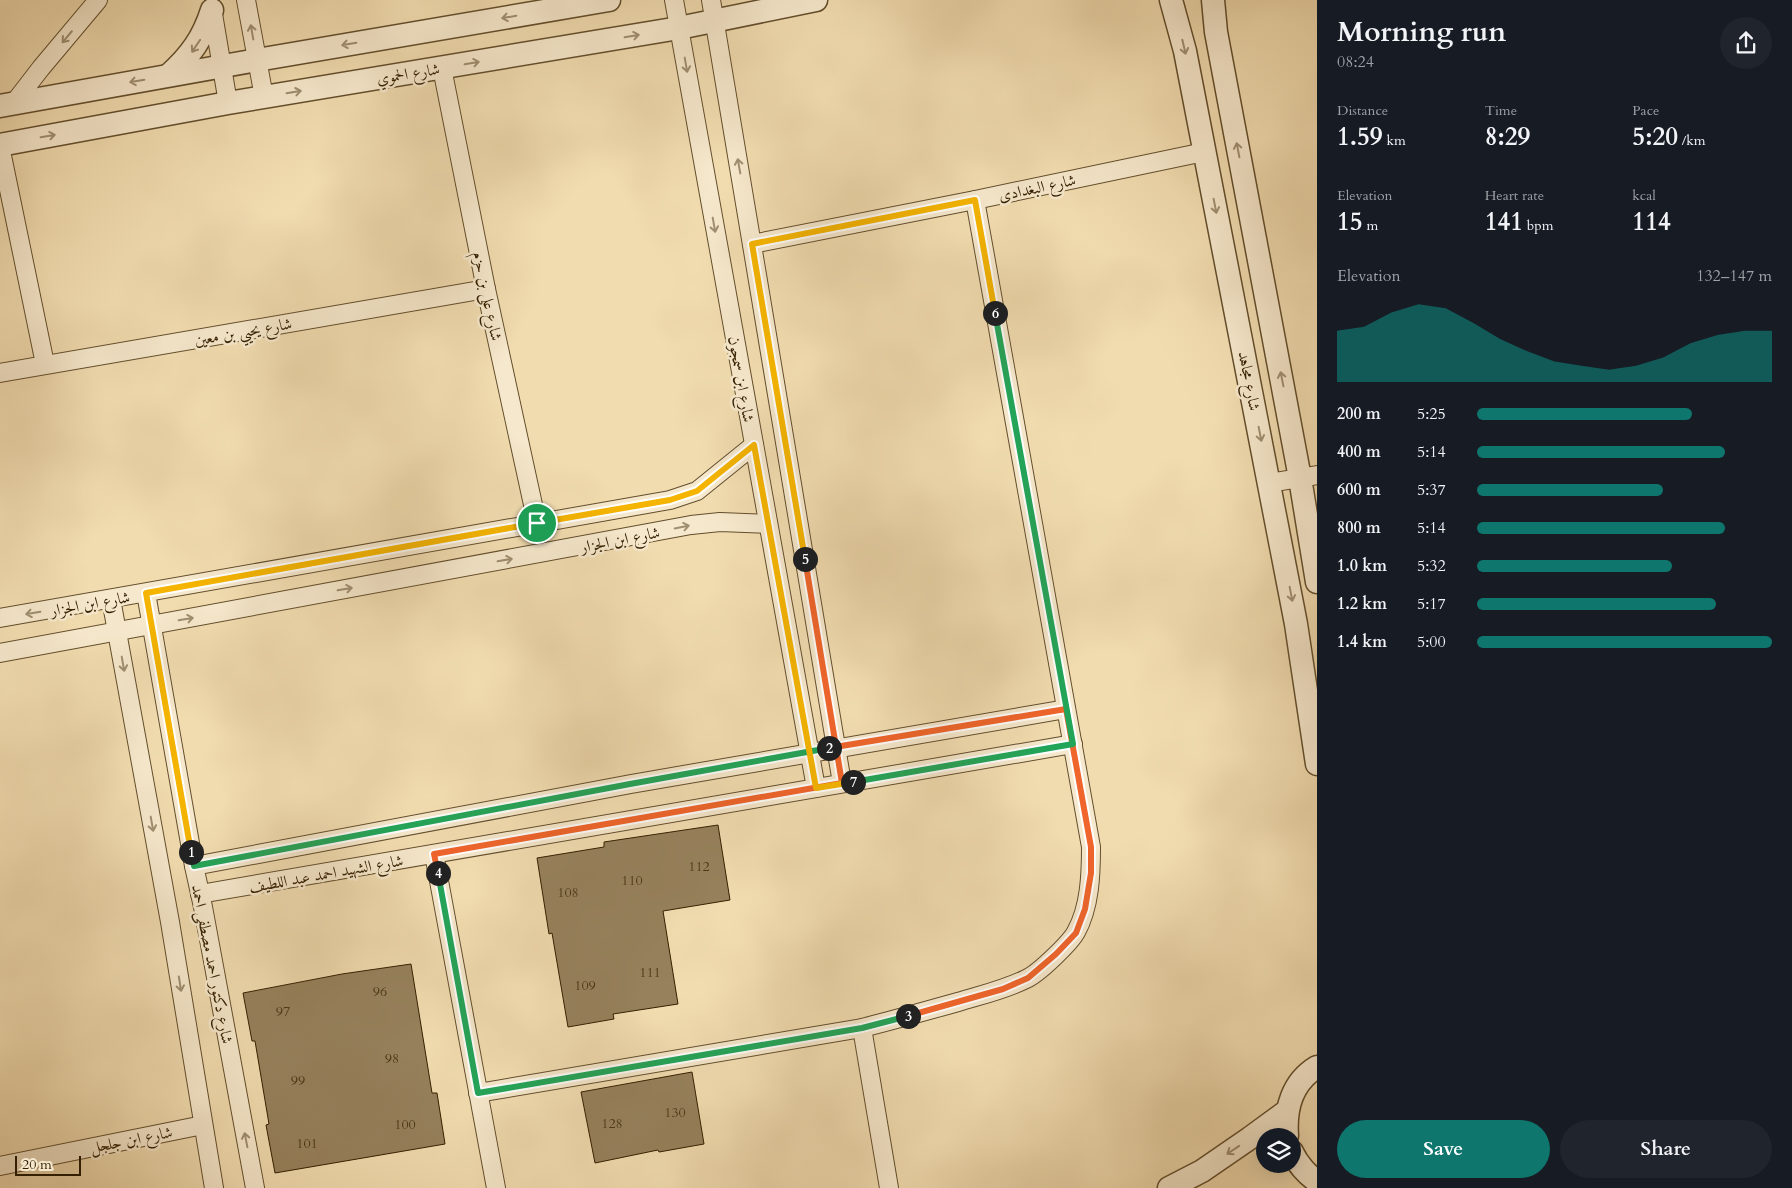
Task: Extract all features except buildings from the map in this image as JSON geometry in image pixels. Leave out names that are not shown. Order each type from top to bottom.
[{"type":"street","points":[[7,105],[98,0]]},
{"type":"street","points":[[246,0],[264,97]]},
{"type":"street","points":[[7,105],[169,75],[609,0]]},
{"type":"street","name":"شارع ابن سمجون","points":[[674,0],[816,788]]},
{"type":"street","name":"شارع الحموي","points":[[0,146],[228,103],[679,28],[713,10],[816,0]]},
{"type":"street","name":"شارع مجاهد","points":[[1171,0],[1185,50],[1270,483],[1296,624],[1317,764]]},
{"type":"street","name":"شارع مجاهد","points":[[1213,0],[1218,42],[1309,477],[1317,582]]},
{"type":"street","points":[[169,75],[184,62],[196,46],[206,29],[212,5]]},
{"type":"street","points":[[212,5],[228,103]]},
{"type":"street","name":"شارع ابن سمجون","points":[[713,10],[842,783]]},
{"type":"street","name":"شارع على بن حزم","points":[[442,68],[486,289],[537,523]]},
{"type":"street","points":[[0,146],[45,364]]},
{"type":"street","name":"شارع البغدادى","points":[[752,244],[1204,152]]},
{"type":"street","points":[[478,1093],[862,1028],[1003,989],[1028,978],[1056,954],[1076,933],[1085,909],[1091,873],[1091,847],[975,200]]},
{"type":"street","name":"شارع يحيي بن معين","points":[[0,373],[486,289]]},
{"type":"street","name":"شارع ابن الجزار","points":[[0,618],[670,500],[697,491],[754,445]]},
{"type":"street","points":[[1270,483],[1309,477]]},
{"type":"street","name":"شارع ابن الجزار","points":[[0,653],[691,525],[720,522],[768,524]]},
{"type":"street","name":"شارع دكتور احمد مصطفى احمد","points":[[146,593],[194,866],[255,1188]]},
{"type":"street","points":[[111,599],[170,922],[214,1188]]},
{"type":"street","name":"شارع الشهيد احمد عبد اللطيف","points":[[194,866],[836,747],[1066,709]]},
{"type":"street","name":"شارع الشهيد احمد عبد اللطيف","points":[[200,894],[1073,744]]},
{"type":"street","points":[[434,854],[496,1188]]},
{"type":"street","points":[[862,1028],[888,1188]]},
{"type":"street","points":[[1287,1128],[1287,1111],[1295,1089],[1315,1064]]},
{"type":"street","points":[[1169,1188],[1202,1172],[1287,1111]]},
{"type":"street","name":"شارع ابن جلجل","points":[[0,1166],[203,1125]]},
{"type":"street","points":[[1301,1166],[1310,1177],[1317,1181]]},
{"type":"route","points":[[537,523],[146,593],[194,866],[750,762],[809,752],[836,747],[1066,709],[1091,847],[1091,873],[1085,909],[1076,933],[1056,954],[1028,978],[1003,989],[894,1020],[862,1028],[478,1093],[434,854],[816,788],[842,783],[836,747],[752,244],[975,200],[1073,744],[816,788],[809,752],[754,445],[697,491],[670,500],[537,523]]}]
